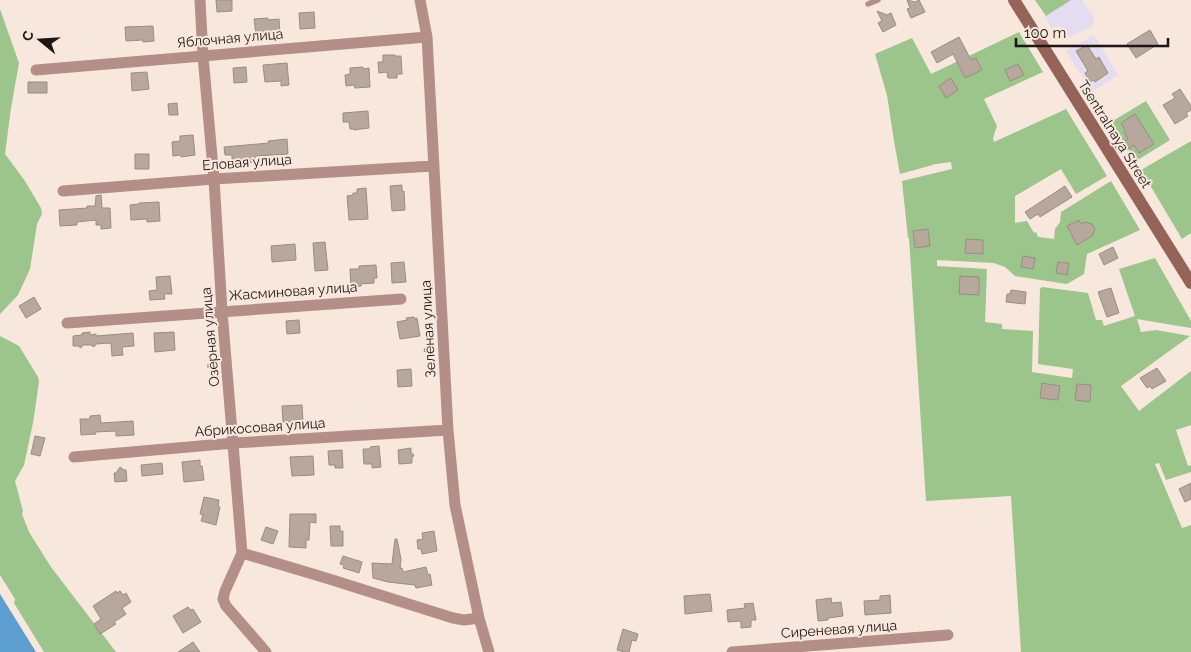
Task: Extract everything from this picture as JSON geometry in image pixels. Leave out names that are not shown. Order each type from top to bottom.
[{"type":"main road","name":"Tsentralnaya Street","points":[[1014,0],[1191,283]]},
{"type":"street","name":"Озёрная улица","points":[[200,0],[222,311],[242,553],[223,599],[226,606],[266,652]]},
{"type":"street","name":"Зелёная улица","points":[[420,0],[427,37],[448,430],[455,505],[479,618],[489,652]]},
{"type":"street","name":"Яблочная улица","points":[[36,70],[427,37]]},
{"type":"street","name":"Еловая улица","points":[[63,190],[433,166]]},
{"type":"street","name":"Жасминовая улица","points":[[67,323],[402,298]]},
{"type":"street","name":"Абрикосовая улица","points":[[74,456],[234,443],[448,430]]},
{"type":"street","points":[[242,553],[453,618],[464,620],[479,618]]},
{"type":"street","name":"Сиреневая улица","points":[[732,652],[948,635]]},
{"type":"lane","points":[[868,4],[878,0]]},
{"type":"shaded area","points":[[1071,0],[1082,0],[1094,17],[1094,21],[1092,26],[1071,37],[1066,35],[1061,27],[1056,26],[1052,29],[1045,16]]},
{"type":"shaded area","points":[[1094,35],[1118,75],[1092,92],[1066,51]]},
{"type":"green space","points":[[1035,0],[1071,0],[1046,16]]},
{"type":"green space","points":[[0,9],[19,63],[5,154],[25,181],[41,208],[42,214],[37,224],[30,269],[18,295],[0,314]]},
{"type":"green space","points":[[1019,32],[1043,72],[984,99],[997,126],[993,138],[994,142],[1066,109],[1107,176],[1076,194],[1061,169],[1015,196],[1015,223],[1027,221],[1038,237],[1054,239],[1055,229],[1060,222],[1061,212],[1111,181],[1140,230],[1087,254],[1084,274],[1067,284],[1015,276],[1005,267],[994,263],[937,260],[937,266],[987,269],[985,322],[1002,324],[1002,329],[1033,331],[1032,372],[1072,378],[1073,369],[1038,364],[1040,289],[1042,287],[1088,293],[1096,320],[1102,320],[1104,326],[1135,316],[1119,269],[1155,258],[1191,321],[1191,328],[1137,319],[1141,332],[1156,330],[1190,336],[1121,386],[1139,411],[1191,371],[1191,425],[1176,430],[1188,466],[1191,465],[1191,472],[1166,480],[1159,463],[1155,464],[1182,528],[1191,525],[1191,652],[1021,652],[1011,496],[926,501],[909,238],[902,181],[952,169],[951,162],[900,174],[887,95],[875,54],[912,38],[931,74]]},
{"type":"green space","points":[[1146,101],[1170,140],[1136,161],[1111,122]]},
{"type":"green space","points":[[1191,141],[1191,233],[1182,239],[1141,170]]},
{"type":"green space","points":[[0,336],[19,346],[38,377],[39,382],[24,465],[15,481],[23,511],[22,514],[29,532],[51,567],[116,652],[44,652],[14,603],[15,599],[0,575]]},
{"type":"water","points":[[0,594],[36,652],[0,652]]},
{"type":"building","points":[[216,0],[232,0],[232,11],[217,12]]},
{"type":"building","points":[[907,0],[915,2],[919,0],[925,12],[911,18],[907,9],[910,8]]},
{"type":"building","points":[[877,11],[887,15],[891,13],[896,25],[883,32],[878,23],[882,21]]},
{"type":"building","points":[[314,12],[315,28],[300,29],[299,13]]},
{"type":"building","points":[[268,18],[268,20],[279,19],[280,33],[256,35],[254,19]]},
{"type":"building","points":[[153,26],[154,41],[126,41],[125,27]]},
{"type":"building","points":[[1150,30],[1158,44],[1136,58],[1127,44]]},
{"type":"building","points":[[959,37],[971,60],[976,58],[982,70],[965,78],[953,54],[937,63],[931,52]]},
{"type":"building","points":[[1087,45],[1096,59],[1099,57],[1108,73],[1095,82],[1093,80],[1090,82],[1085,73],[1088,71],[1076,51]]},
{"type":"building","points":[[383,55],[401,56],[402,74],[397,74],[397,78],[388,78],[387,72],[379,73],[378,62],[383,62]]},
{"type":"building","points":[[287,63],[289,85],[281,86],[281,81],[265,82],[263,65]]},
{"type":"building","points":[[1018,64],[1024,75],[1010,81],[1005,70]]},
{"type":"building","points":[[246,67],[247,82],[234,83],[233,68]]},
{"type":"building","points":[[363,67],[363,69],[369,68],[370,87],[355,88],[354,85],[346,86],[345,75],[350,74],[350,68]]},
{"type":"building","points":[[147,72],[149,89],[132,91],[131,73]]},
{"type":"building","points":[[951,78],[958,90],[946,98],[939,86]]},
{"type":"building","points":[[28,82],[47,82],[47,93],[28,93]]},
{"type":"building","points":[[1180,89],[1191,106],[1191,110],[1186,113],[1188,116],[1175,124],[1163,105],[1175,98],[1172,94]]},
{"type":"building","points":[[177,103],[178,115],[169,115],[168,104]]},
{"type":"building","points":[[368,111],[369,128],[354,130],[350,129],[349,122],[343,122],[343,113]]},
{"type":"building","points":[[1135,114],[1154,144],[1139,153],[1134,145],[1120,154],[1115,147],[1128,139],[1121,123]]},
{"type":"building","points":[[193,135],[195,155],[173,156],[172,142],[180,141],[180,136]]},
{"type":"building","points":[[287,139],[288,154],[255,156],[255,162],[232,164],[232,155],[225,155],[224,147],[269,143],[268,141]]},
{"type":"building","points":[[135,154],[149,154],[149,169],[135,169]]},
{"type":"building","points":[[402,185],[405,210],[392,211],[390,186]]},
{"type":"building","points":[[1065,186],[1072,197],[1040,217],[1038,214],[1030,219],[1025,212]]},
{"type":"building","points":[[366,188],[368,219],[349,220],[347,196],[357,193],[357,189]]},
{"type":"building","points":[[101,195],[102,208],[110,208],[111,228],[101,229],[101,225],[96,225],[96,220],[77,222],[77,225],[60,226],[59,210],[95,206],[96,196]]},
{"type":"building","points":[[159,202],[160,221],[147,222],[147,219],[131,220],[130,205]]},
{"type":"building","points":[[1079,220],[1081,224],[1085,222],[1092,224],[1095,229],[1092,236],[1077,245],[1067,226]]},
{"type":"building","points":[[928,229],[930,246],[915,248],[913,231]]},
{"type":"building","points":[[966,239],[983,240],[983,254],[965,253]]},
{"type":"building","points":[[325,242],[328,270],[315,271],[313,243]]},
{"type":"building","points":[[295,244],[296,260],[272,262],[271,246]]},
{"type":"building","points":[[1113,247],[1118,258],[1104,265],[1099,254]]},
{"type":"building","points":[[1023,256],[1035,258],[1033,269],[1021,267]]},
{"type":"building","points":[[404,262],[406,282],[392,283],[391,263]]},
{"type":"building","points":[[1058,262],[1069,263],[1067,275],[1056,273]]},
{"type":"building","points":[[376,265],[377,278],[374,278],[374,283],[351,287],[350,269],[359,269],[359,266]]},
{"type":"building","points":[[170,276],[172,294],[164,294],[165,299],[150,300],[149,291],[157,290],[156,277]]},
{"type":"building","points":[[960,276],[979,277],[979,295],[959,294]]},
{"type":"building","points":[[1111,288],[1119,313],[1107,317],[1098,292]]},
{"type":"building","points":[[1011,290],[1026,292],[1025,304],[1006,302],[1007,294],[1010,294]]},
{"type":"building","points":[[34,297],[41,309],[26,318],[19,306]]},
{"type":"building","points":[[414,317],[415,319],[417,318],[420,336],[400,339],[397,322]]},
{"type":"building","points":[[299,320],[300,333],[287,334],[286,321]]},
{"type":"building","points":[[90,332],[90,335],[96,334],[96,336],[133,333],[134,346],[122,347],[123,355],[112,356],[111,343],[96,344],[94,347],[91,345],[83,345],[81,348],[73,346],[73,336]]},
{"type":"building","points":[[174,332],[175,350],[155,352],[154,333]]},
{"type":"building","points":[[1157,368],[1166,381],[1152,389],[1150,386],[1147,388],[1140,378]]},
{"type":"building","points":[[411,369],[412,386],[398,387],[397,370]]},
{"type":"building","points":[[1042,383],[1060,386],[1058,400],[1040,398]]},
{"type":"building","points":[[1077,384],[1091,385],[1090,402],[1075,400]]},
{"type":"building","points":[[302,405],[303,421],[283,422],[282,406]]},
{"type":"building","points":[[100,415],[101,423],[133,421],[134,435],[116,436],[116,431],[81,435],[80,419],[90,419],[90,416]]},
{"type":"building","points":[[35,436],[45,438],[40,456],[31,454]]},
{"type":"building","points":[[379,446],[381,467],[372,468],[372,464],[364,464],[363,449]]},
{"type":"building","points":[[411,448],[411,453],[414,455],[412,463],[399,464],[398,450]]},
{"type":"building","points":[[342,450],[343,468],[335,468],[335,465],[329,465],[328,451]]},
{"type":"building","points":[[313,456],[314,475],[292,476],[290,457]]},
{"type":"building","points":[[200,460],[204,480],[184,482],[182,462]]},
{"type":"building","points":[[162,463],[163,474],[142,476],[141,465]]},
{"type":"building","points":[[120,467],[126,470],[127,481],[115,482],[114,473]]},
{"type":"building","points":[[1191,483],[1191,499],[1185,502],[1179,489]]},
{"type":"building","points":[[204,497],[219,500],[218,507],[220,507],[216,525],[201,521],[203,515],[200,514]]},
{"type":"building","points":[[290,514],[316,514],[316,523],[310,522],[309,540],[306,540],[306,548],[289,547]]},
{"type":"building","points":[[330,526],[340,526],[340,531],[343,531],[343,546],[331,546]]},
{"type":"building","points":[[266,527],[278,531],[273,544],[261,540]]},
{"type":"building","points":[[434,531],[437,551],[422,554],[421,549],[418,549],[417,540],[423,539],[422,533]]},
{"type":"building","points":[[395,539],[397,539],[401,559],[400,568],[402,568],[403,572],[426,567],[428,575],[430,574],[432,585],[416,588],[415,585],[373,578],[372,563],[392,564]]},
{"type":"building","points":[[343,556],[362,562],[359,573],[343,568],[344,565],[340,564]]},
{"type":"building","points":[[116,591],[117,593],[120,591],[123,595],[126,593],[131,602],[122,608],[126,614],[114,622],[116,624],[100,634],[94,624],[101,619],[93,606]]},
{"type":"building","points":[[710,594],[712,611],[685,614],[684,596]]},
{"type":"building","points":[[890,595],[891,613],[865,615],[864,601],[880,600],[880,596]]},
{"type":"building","points":[[831,598],[832,603],[841,602],[843,616],[818,621],[816,600]]},
{"type":"building","points":[[753,603],[756,620],[751,620],[751,627],[741,628],[741,621],[728,622],[727,610],[745,608],[744,604]]},
{"type":"building","points":[[188,607],[191,610],[193,609],[201,622],[183,633],[173,616]]},
{"type":"building","points":[[623,629],[638,634],[636,641],[632,640],[629,652],[617,650]]},
{"type":"building","points":[[193,642],[200,652],[178,652]]}]
